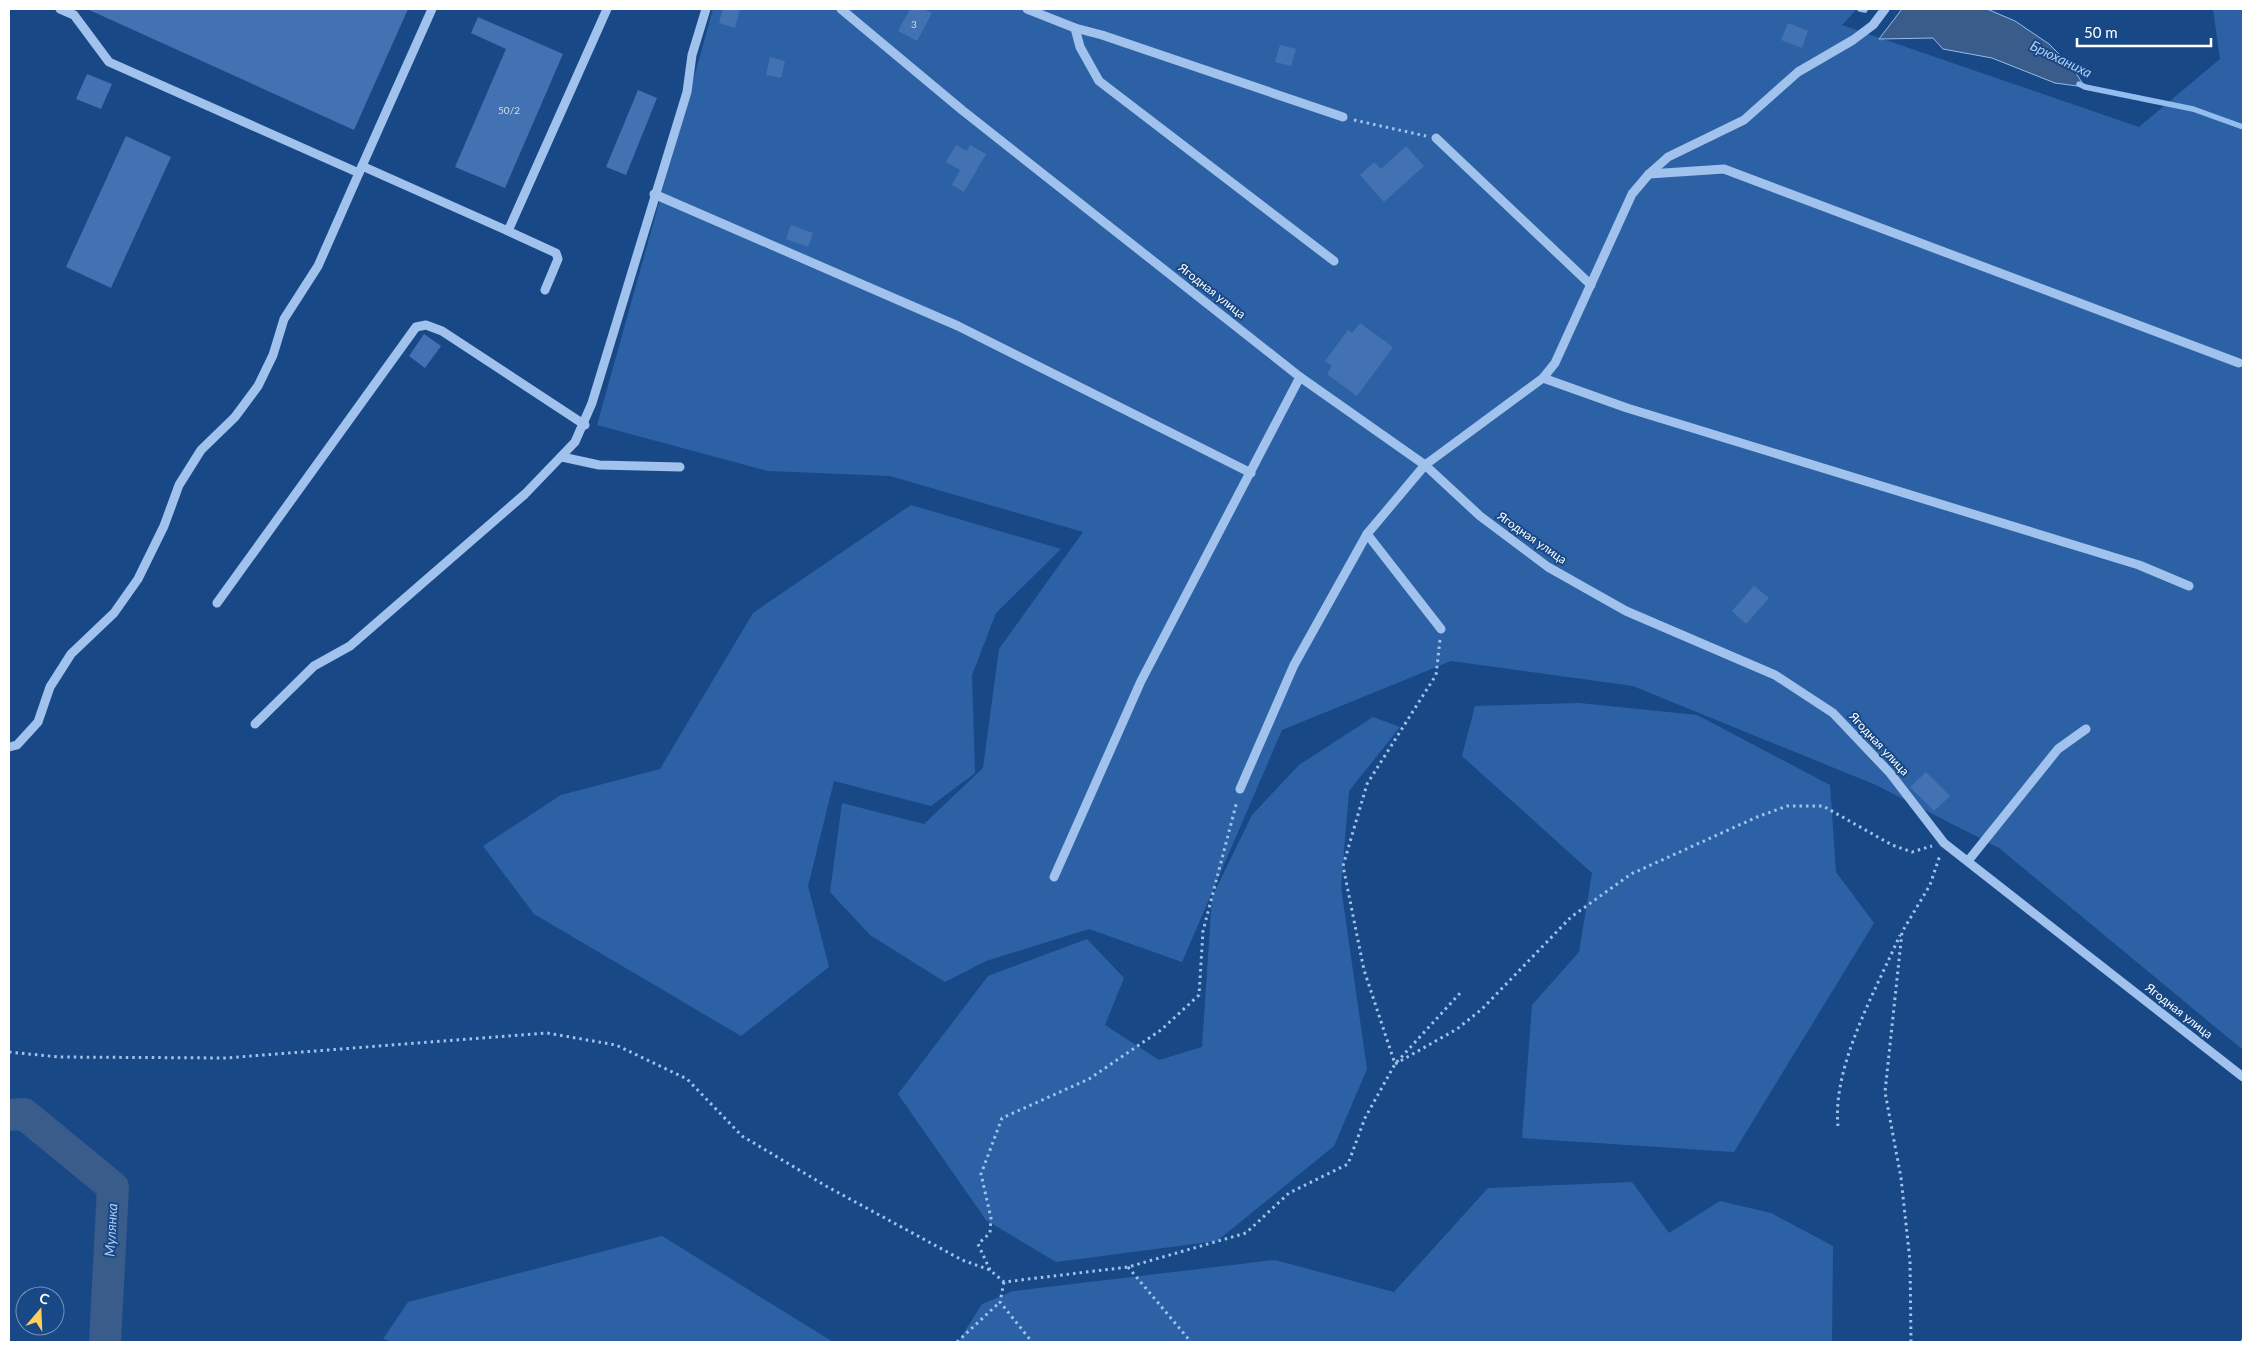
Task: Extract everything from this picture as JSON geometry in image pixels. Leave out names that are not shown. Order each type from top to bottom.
[{"type":"street","points":[[60,9],[74,15],[108,62],[556,253],[558,259],[545,290]]},
{"type":"street","points":[[9,747],[17,745],[38,722],[50,687],[71,654],[114,613],[138,579],[164,526],[179,485],[201,450],[235,417],[258,386],[273,355],[284,320],[318,266],[432,9]]},
{"type":"street","points":[[508,231],[607,9]]},
{"type":"street","points":[[255,724],[314,666],[350,646],[526,494],[575,442],[585,424],[686,92],[692,56],[706,9]]},
{"type":"street","name":"Ягодная улица","points":[[841,9],[970,116],[1300,377],[1425,465],[1480,516],[1548,567],[1626,611],[1775,675],[1832,713],[1890,773],[1944,843],[2243,1077]]},
{"type":"street","points":[[1027,9],[1075,28],[1102,35],[1343,117]]},
{"type":"street","points":[[1240,789],[1294,665],[1367,534],[1425,465],[1543,378],[1555,363],[1566,343],[1632,194],[1649,174],[1668,157],[1744,120],[1798,72],[1853,40],[1873,25],[1885,9]]},
{"type":"street","points":[[1075,28],[1080,47],[1098,81],[1334,261]]},
{"type":"street","points":[[1436,138],[1591,285]]},
{"type":"street","points":[[1649,174],[1724,169],[2239,363]]},
{"type":"street","points":[[654,194],[958,326],[1251,473]]},
{"type":"street","points":[[217,604],[416,327],[426,326],[442,331],[585,424]]},
{"type":"street","points":[[1054,877],[1141,681],[1300,377]]},
{"type":"street","points":[[1543,378],[1636,411],[2139,566],[2189,586]]},
{"type":"street","points":[[562,457],[599,465],[680,467]]},
{"type":"street","points":[[1367,534],[1441,629]]},
{"type":"street","points":[[1968,861],[2058,749],[2086,729]]},
{"type":"path","points":[[1343,117],[1436,138]]},
{"type":"path","points":[[1395,1064],[1364,970],[1343,866],[1367,784],[1436,675],[1441,629]]},
{"type":"path","points":[[990,1270],[978,1244],[990,1233],[991,1218],[981,1174],[1002,1118],[1089,1078],[1161,1030],[1199,995],[1203,931],[1240,789]]},
{"type":"path","points":[[1395,1064],[1457,1029],[1482,1009],[1571,917],[1631,874],[1756,817],[1787,806],[1823,806],[1892,845],[1912,852],[1944,843]]},
{"type":"path","points":[[1838,1126],[1836,1109],[1842,1073],[1902,932],[1930,885],[1944,843]]},
{"type":"path","points":[[1902,932],[1885,1092],[1901,1178],[1910,1261],[1911,1342]]},
{"type":"path","points":[[9,1052],[59,1058],[225,1058],[547,1033],[616,1045],[687,1079],[742,1136],[826,1186],[962,1260],[990,1270],[1004,1282],[1128,1267],[1246,1233],[1289,1193],[1348,1164],[1365,1118],[1395,1064],[1462,991]]},
{"type":"path","points":[[1128,1267],[1191,1342]]},
{"type":"path","points":[[957,1342],[1000,1302],[1004,1282]]},
{"type":"path","points":[[1000,1302],[1032,1342]]},
{"type":"shaded area","points":[[713,9],[1857,9],[1842,25],[2139,127],[2220,59],[2213,9],[2243,9],[2243,1050],[1999,848],[1876,785],[1633,686],[1451,661],[1282,730],[1182,962],[1089,929],[986,961],[945,982],[870,935],[830,892],[842,803],[924,824],[983,768],[999,649],[1083,532],[890,476],[768,471],[597,425]]},
{"type":"shaded area","points":[[911,505],[1061,549],[996,613],[972,675],[975,773],[931,806],[834,781],[808,886],[829,967],[741,1036],[534,914],[483,846],[561,795],[660,769],[753,613]]},
{"type":"shaded area","points":[[1579,703],[1697,715],[1830,785],[1836,872],[1874,923],[1734,1152],[1522,1138],[1532,1005],[1579,952],[1592,873],[1462,756],[1475,706]]},
{"type":"shaded area","points":[[1373,717],[1400,727],[1349,791],[1341,887],[1367,1069],[1334,1146],[1217,1241],[1056,1262],[986,1220],[898,1094],[988,976],[1087,939],[1124,978],[1105,1025],[1159,1060],[1202,1047],[1212,897],[1252,815],[1299,765]]},
{"type":"shaded area","points":[[1632,1182],[1669,1233],[1720,1201],[1771,1213],[1833,1246],[1832,1342],[958,1342],[982,1304],[1013,1291],[1275,1260],[1394,1292],[1488,1188]]},
{"type":"shaded area","points":[[662,1236],[833,1342],[394,1342],[383,1339],[408,1302]]},
{"type":"water","points":[[1902,9],[1987,9],[2015,21],[2049,44],[2072,67],[2085,87],[2055,83],[1992,58],[1943,49],[1933,38],[1879,39]]},
{"type":"building","points":[[87,9],[408,9],[354,130]]},
{"type":"building","points":[[723,9],[740,9],[735,28],[719,23]]},
{"type":"building","points":[[910,9],[923,9],[932,13],[917,41],[898,31]]},
{"type":"building","points":[[478,17],[563,54],[505,188],[455,167],[506,49],[471,33]]},
{"type":"building","points":[[1788,23],[1808,31],[1802,48],[1781,40]]},
{"type":"building","points":[[1280,45],[1296,49],[1291,66],[1275,62]]},
{"type":"building","points":[[770,57],[785,61],[781,78],[766,75]]},
{"type":"building","points":[[87,74],[112,84],[101,109],[76,99]]},
{"type":"building","points":[[638,90],[657,98],[626,175],[606,167]]},
{"type":"building","points":[[126,136],[171,157],[111,288],[66,267]]},
{"type":"building","points":[[956,145],[967,151],[970,145],[986,154],[964,192],[952,185],[960,170],[946,162]]},
{"type":"building","points":[[1406,146],[1424,166],[1384,202],[1360,175],[1374,162],[1381,169]]},
{"type":"building","points":[[791,225],[813,233],[808,247],[786,239]]},
{"type":"building","points":[[1360,323],[1393,347],[1357,396],[1327,374],[1332,366],[1325,361],[1348,330],[1352,333]]},
{"type":"building","points":[[424,334],[441,346],[425,368],[409,356]]},
{"type":"building","points":[[1754,586],[1769,598],[1746,624],[1732,611]]},
{"type":"building","points":[[1926,772],[1950,796],[1934,811],[1910,787]]},
{"type":"waterway","name":"Брюханиха","points":[[1860,9],[1865,10]]},
{"type":"waterway","name":"Брюханиха","points":[[2079,84],[2085,87],[2193,109],[2243,127]]},
{"type":"waterway","name":"Мулянка","points":[[9,1115],[24,1114],[113,1187],[105,1342]]}]
